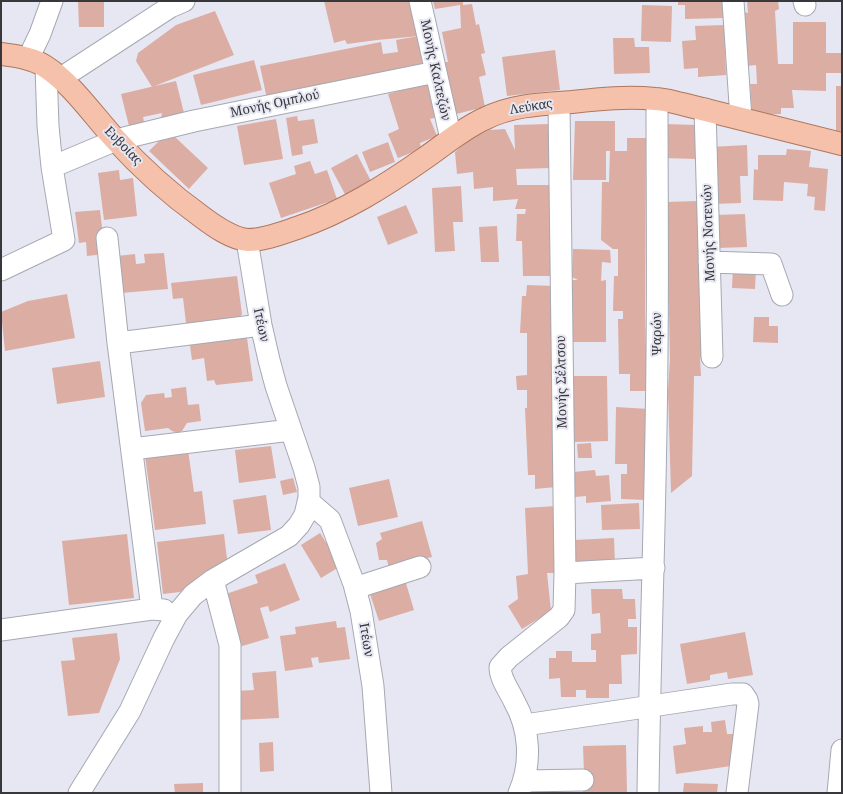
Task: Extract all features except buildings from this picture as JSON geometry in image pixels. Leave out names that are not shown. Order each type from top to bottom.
[{"type":"main road","points":[[1,54],[45,68]]},
{"type":"main road","name":"Ευβοίας","points":[[45,68],[169,192],[219,228],[239,238],[247,240]]},
{"type":"main road","name":"Λεύκας","points":[[247,240],[279,234],[331,214],[379,190],[473,124],[497,113],[526,106],[637,98],[657,99],[705,109],[842,144]]},
{"type":"street","points":[[1,270],[64,240],[52,167],[42,28],[52,1]]},
{"type":"street","points":[[45,68],[184,1]]},
{"type":"street","name":"Μονής Καλτεζών","points":[[420,1],[450,139]]},
{"type":"street","points":[[733,1],[741,119]]},
{"type":"street","name":"Μονής Ομπλού","points":[[52,167],[116,140],[194,121],[436,72]]},
{"type":"street","name":"Ψαρών","points":[[648,793],[649,706],[654,568],[657,354],[657,99]]},
{"type":"street","name":"Μονής Σέλτσου","points":[[525,725],[520,711],[503,680],[500,667],[509,657],[559,617],[564,610],[559,103]]},
{"type":"street","name":"Μονής Νοτενών","points":[[705,109],[712,357]]},
{"type":"street","points":[[107,238],[118,343],[152,609]]},
{"type":"street","name":"Ιτέων","points":[[78,793],[130,711],[176,614],[193,595],[213,580],[289,536],[299,525],[305,515],[309,487],[276,386],[260,325],[247,240]]},
{"type":"street","points":[[709,262],[771,264],[782,295]]},
{"type":"street","points":[[118,343],[260,325]]},
{"type":"street","points":[[132,449],[291,430]]},
{"type":"street","name":"Ιτέων","points":[[308,501],[330,520],[355,588],[364,625],[372,672],[381,793]]},
{"type":"street","points":[[355,588],[420,567]]},
{"type":"street","points":[[564,573],[654,568]]},
{"type":"street","points":[[213,580],[230,645],[230,793]]},
{"type":"street","points":[[1,630],[152,609],[165,610],[176,614]]},
{"type":"street","points":[[583,780],[522,787],[528,752],[525,725],[732,694],[743,694],[746,696],[747,709],[737,793]]},
{"type":"street","points":[[838,793],[842,750]]}]
